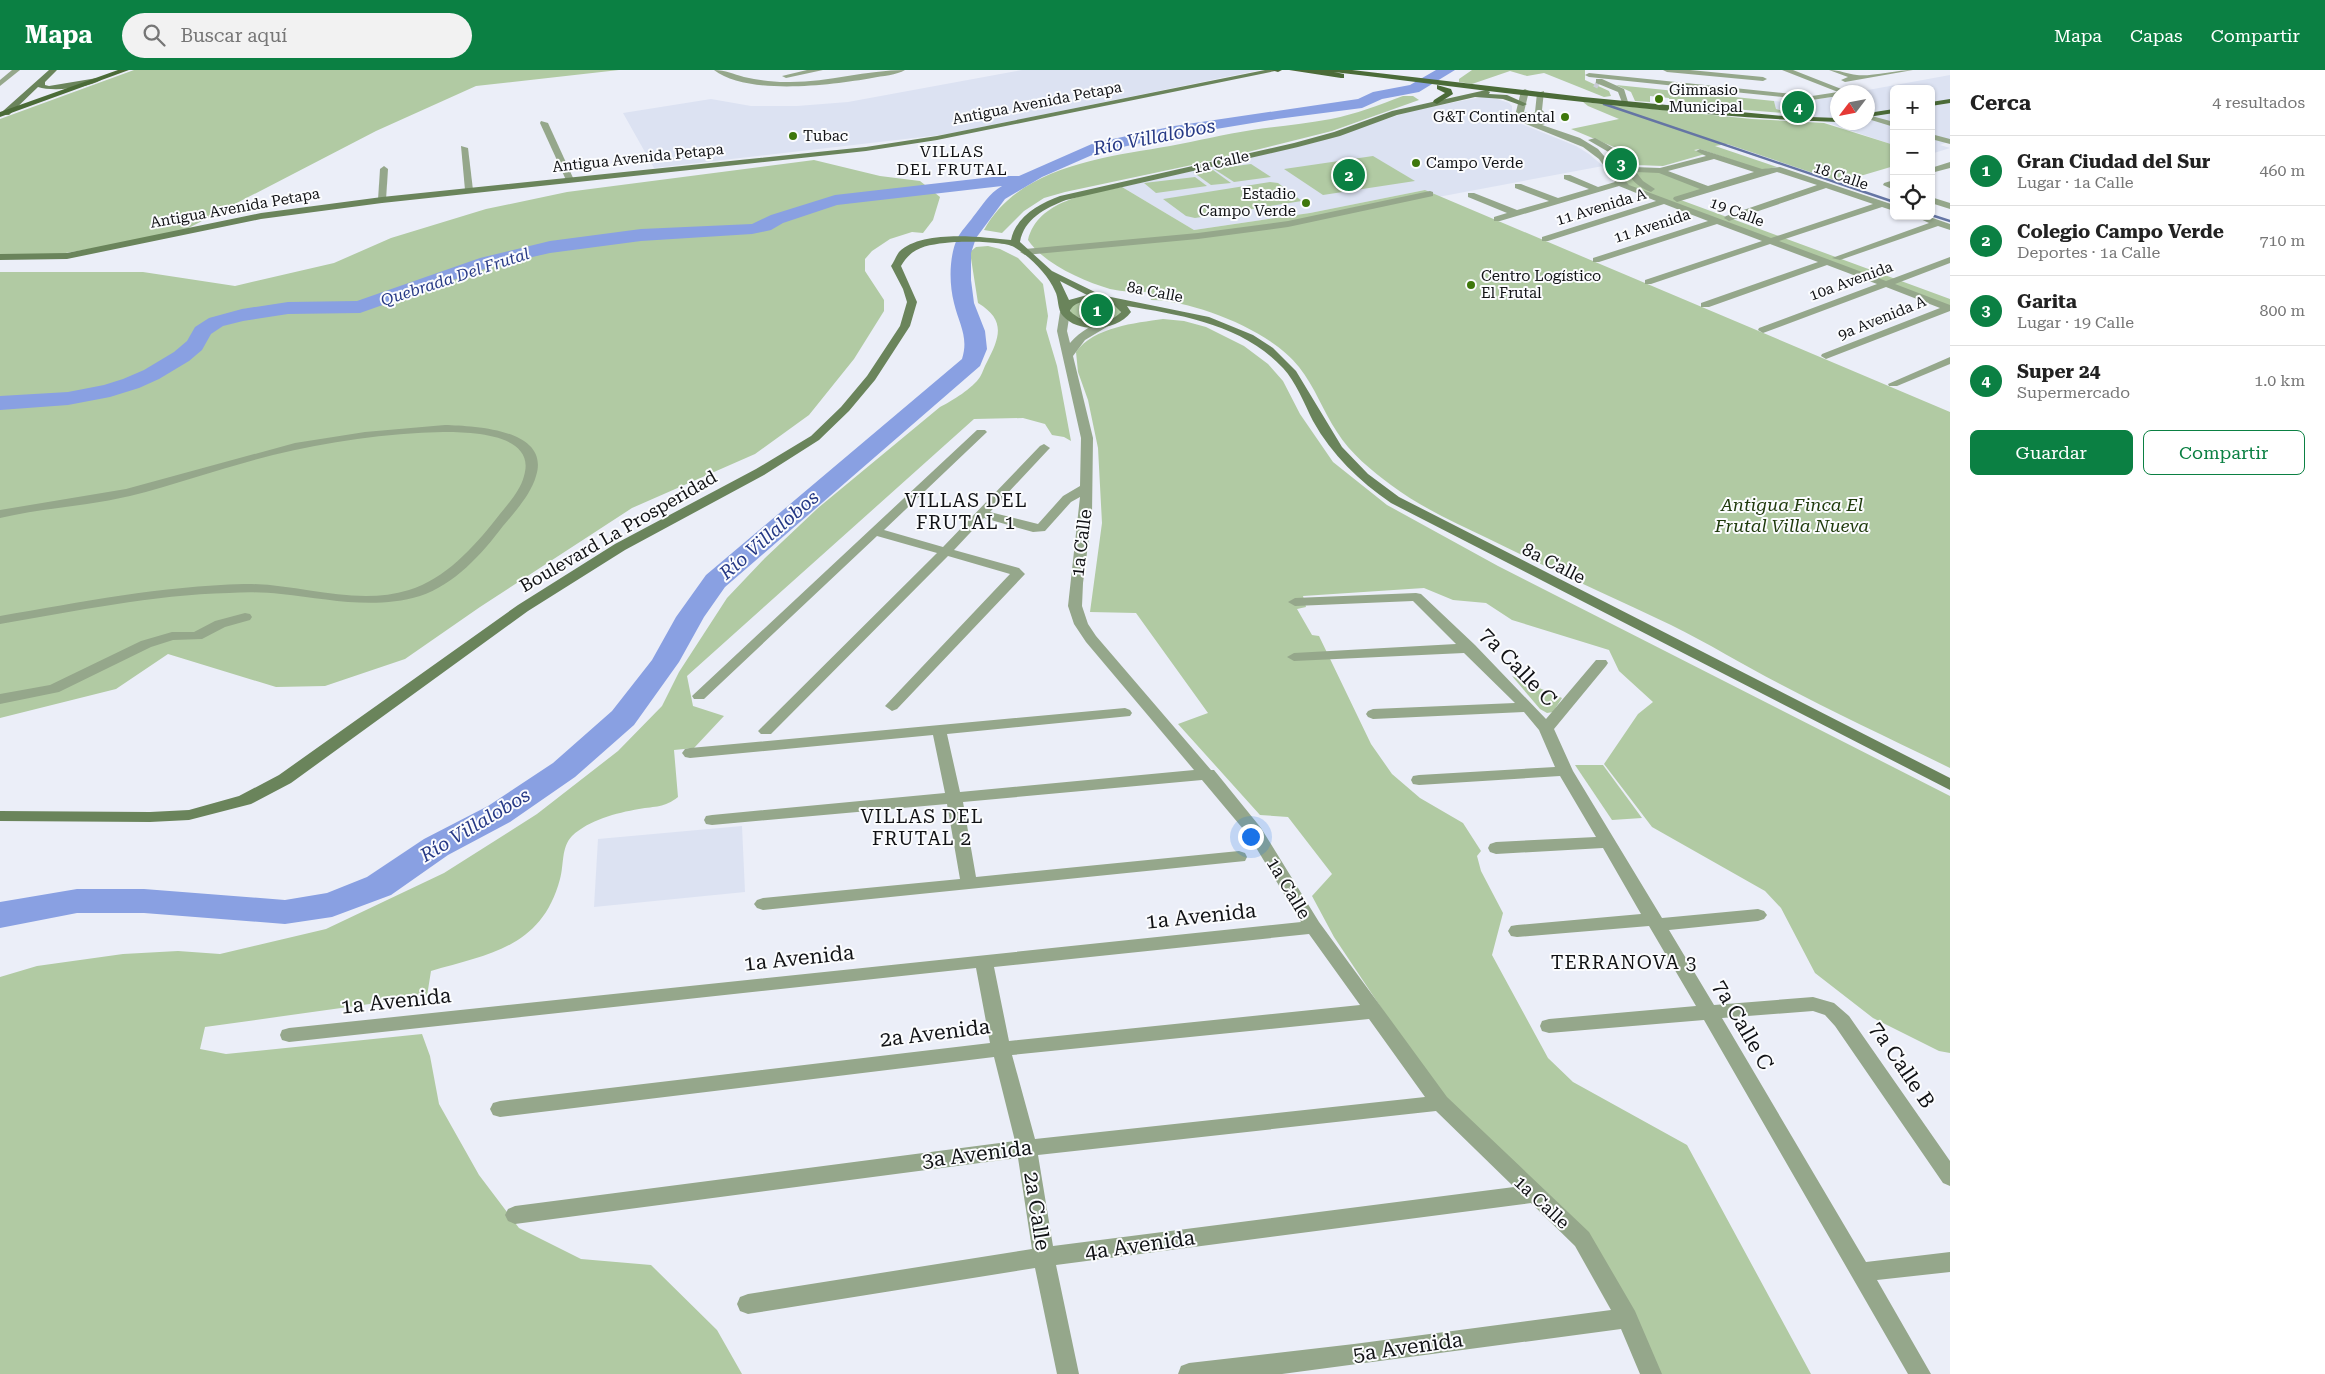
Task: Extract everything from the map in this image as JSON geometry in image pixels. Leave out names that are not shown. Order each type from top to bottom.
[{"type":"main road","points":[[3,114],[53,70]]},
{"type":"main road","points":[[3,114],[125,70]]},
{"type":"main road","name":"Antigua Avenida Petapa","points":[[0,257],[67,256],[261,216],[382,200],[866,149],[937,138],[1276,70]]},
{"type":"main road","points":[[1293,70],[1484,90],[1523,96]]},
{"type":"main road","points":[[1313,70],[1340,76]]},
{"type":"main road","points":[[1333,70],[1440,88],[1464,88]]},
{"type":"main road","points":[[41,81],[41,86],[52,88],[99,80]]},
{"type":"main road","points":[[1440,88],[1449,93],[1440,100]]},
{"type":"main road","name":"1a Calle","points":[[1107,299],[1080,289],[1047,271],[1015,243],[1018,232],[1028,219],[1044,206],[1063,198],[1302,143],[1337,134],[1395,113],[1440,100],[1474,95],[1484,90]]},
{"type":"main road","points":[[1474,95],[1541,95],[1812,120],[1830,119]]},
{"type":"main road","points":[[1935,103],[1950,101]]},
{"type":"main road","points":[[1935,107],[1950,105]]},
{"type":"main road","points":[[1875,116],[1890,114]]},
{"type":"main road","name":"Boulevard La Prosperidad","points":[[0,816],[150,817],[189,815],[245,800],[285,779],[523,608],[620,547],[760,472],[815,438],[846,409],[871,378],[908,320],[912,302],[897,267],[897,262],[907,252],[932,242],[967,238],[1015,243]]},
{"type":"main road","name":"1a Calle","points":[[1047,271],[1063,293],[1065,310]]},
{"type":"main road","points":[[1065,310],[1078,300],[1107,299],[1120,304],[1126,310],[1124,316],[1114,321]]},
{"type":"main road","name":"8a Calle","points":[[1107,299],[1162,308],[1192,316],[1238,332],[1261,345],[1280,360],[1295,377],[1323,428],[1341,454],[1364,478],[1395,500],[1950,785]]},
{"type":"main road","name":"8a Calle","points":[[1065,310],[1073,319],[1086,323],[1114,321],[1140,314],[1156,313],[1192,316]]},
{"type":"street","points":[[0,84],[16,70]]},
{"type":"street","points":[[721,71],[741,70]]},
{"type":"street","points":[[755,81],[819,70]]},
{"type":"street","points":[[721,71],[755,81],[803,83],[850,79],[901,70]]},
{"type":"street","points":[[1667,70],[1763,79]]},
{"type":"street","points":[[1738,70],[1771,82]]},
{"type":"street","points":[[1786,70],[1830,87]]},
{"type":"street","points":[[1833,70],[1857,78]]},
{"type":"street","points":[[1845,80],[1909,70]]},
{"type":"street","points":[[1597,81],[1812,98],[1830,95]]},
{"type":"street","points":[[1597,81],[1613,93],[1611,101]]},
{"type":"street","points":[[1597,81],[1624,94],[1626,103]]},
{"type":"street","points":[[1779,86],[1812,98]]},
{"type":"street","points":[[1541,95],[1538,111],[1548,119]]},
{"type":"street","points":[[1497,219],[1620,184],[1602,157],[1591,148],[1520,120],[1523,96]]},
{"type":"street","points":[[1519,116],[1532,114],[1548,119]]},
{"type":"street","points":[[1875,117],[1890,119]]},
{"type":"street","points":[[1875,117],[1890,123]]},
{"type":"street","points":[[1528,123],[1542,124],[1548,119]]},
{"type":"street","name":"19 Calle","points":[[1548,119],[1612,151],[1624,160],[1635,180],[1640,184],[1782,238],[1886,284],[1950,305]]},
{"type":"street","points":[[544,123],[570,180]]},
{"type":"street","points":[[1935,134],[1950,137]]},
{"type":"street","points":[[1935,134],[1950,142]]},
{"type":"street","points":[[464,148],[469,190]]},
{"type":"street","points":[[1700,151],[1762,172]]},
{"type":"street","points":[[1660,171],[1714,156]]},
{"type":"street","points":[[1935,170],[1950,165]]},
{"type":"street","points":[[1610,168],[1660,171],[1708,188]]},
{"type":"street","points":[[382,200],[384,169]]},
{"type":"street","name":"18 Calle","points":[[1762,172],[1779,169],[1890,207]]},
{"type":"street","points":[[1677,199],[1762,172]]},
{"type":"street","points":[[1567,177],[1599,190]]},
{"type":"street","name":"19 Calle","points":[[1620,184],[1771,241],[1898,280],[1950,305]]},
{"type":"street","points":[[1729,218],[1826,185]]},
{"type":"street","points":[[1518,186],[1557,201]]},
{"type":"street","points":[[1876,189],[1890,186]]},
{"type":"street","points":[[1025,252],[1198,236],[1288,224],[1430,194]]},
{"type":"street","points":[[1471,195],[1515,213]]},
{"type":"street","points":[[1935,201],[1950,199]]},
{"type":"street","points":[[1935,201],[1950,206]]},
{"type":"street","name":"11 Avenida A","points":[[1545,239],[1665,202]]},
{"type":"street","points":[[1648,282],[1881,204]]},
{"type":"street","points":[[1929,220],[1950,227]]},
{"type":"street","name":"11 Avenida","points":[[1596,260],[1717,221]]},
{"type":"street","name":"10a Avenida","points":[[1705,305],[1937,223]]},
{"type":"street","name":"10a Avenida","points":[[1763,330],[1950,260]]},
{"type":"street","name":"9a Avenida A","points":[[1826,356],[1950,305]]},
{"type":"street","name":"1a Calle","points":[[1065,310],[1062,331],[1069,354],[1087,438],[1086,514],[1075,601],[1078,618],[1091,639],[1208,774],[1255,832],[1313,927],[1440,1103],[1532,1194],[1582,1239],[1627,1318],[1651,1374]]},
{"type":"street","points":[[1069,354],[1073,346],[1083,336],[1114,321]]},
{"type":"street","points":[[1893,384],[1950,360]]},
{"type":"street","points":[[0,514],[126,493],[297,446],[398,432],[456,428],[505,434],[517,440],[525,448],[532,460],[532,474],[525,488],[467,559],[434,584],[401,597],[383,600],[359,600],[261,588],[160,593],[0,620]]},
{"type":"street","points":[[699,696],[981,432]]},
{"type":"street","points":[[766,731],[946,552],[1044,448]]},
{"type":"street","points":[[982,514],[1039,528],[1044,526],[1067,499],[1086,488]]},
{"type":"street","points":[[874,531],[1014,571],[1018,574],[892,706]]},
{"type":"street","name":"7a Calle C","points":[[1295,602],[1416,598],[1470,648],[1528,707],[1546,729],[1565,770],[1709,1012],[1920,1374]]},
{"type":"street","points":[[0,699],[54,689],[146,644],[172,636],[197,636],[220,624],[245,617]]},
{"type":"street","points":[[1294,657],[1470,648]]},
{"type":"street","points":[[1546,729],[1602,664]]},
{"type":"street","points":[[1373,714],[1528,707]]},
{"type":"street","points":[[690,753],[1125,713]]},
{"type":"street","points":[[939,730],[969,883]]},
{"type":"street","points":[[1419,780],[1565,770]]},
{"type":"street","points":[[712,820],[1208,774]]},
{"type":"street","points":[[1496,848],[1607,842]]},
{"type":"street","points":[[763,904],[1239,857]]},
{"type":"street","points":[[1517,931],[1758,915]]},
{"type":"street","name":"1a Avenida","points":[[289,1035],[984,961],[1073,955],[1153,944],[1313,927]]},
{"type":"street","name":"2a Calle","points":[[984,961],[1001,1049],[1027,1148],[1044,1258],[1068,1374]]},
{"type":"street","name":"7a Calle B","points":[[1709,1012],[1807,1004],[1828,1007],[1842,1021],[1950,1178]]},
{"type":"street","name":"2a Avenida","points":[[500,1109],[1001,1049],[1375,1011]]},
{"type":"street","points":[[1549,1026],[1709,1012]]},
{"type":"street","name":"3a Avenida","points":[[515,1215],[1027,1148],[1440,1103]]},
{"type":"street","name":"4a Avenida","points":[[748,1304],[1044,1258],[1532,1194]]},
{"type":"street","points":[[1860,1272],[1950,1262]]},
{"type":"street","name":"5a Avenida","points":[[1189,1374],[1354,1355],[1627,1318]]},
{"type":"shaded area","points":[[1022,70],[1260,70],[949,134],[654,168],[623,113],[711,99],[751,106],[797,106],[848,102]]},
{"type":"shaded area","points":[[1950,75],[1950,141],[1940,145],[1950,148],[1935,153],[1935,85],[1895,85]]},
{"type":"shaded area","points":[[1890,86],[1890,144],[1849,130],[1875,130],[1875,89]]},
{"type":"shaded area","name":"Campo Verde","points":[[1481,97],[1509,103],[1512,106],[1512,120],[1576,146],[1603,166],[1438,197],[1425,190],[1310,213],[1194,230],[1122,187],[1313,143],[1411,111]]},
{"type":"shaded area","points":[[1830,97],[1830,124],[1795,112],[1776,109],[1774,101],[1795,103]]},
{"type":"shaded area","points":[[742,826],[745,892],[594,907],[598,839]]},
{"type":"green space","points":[[134,70],[619,70],[476,86],[376,131],[177,234],[48,256],[0,256],[0,119]]},
{"type":"green space","points":[[1472,70],[1585,70],[1585,80],[1609,91],[1611,96],[1604,97],[1544,73],[1527,76],[1510,71],[1472,84],[1459,82],[1459,79]]},
{"type":"green space","points":[[1616,85],[1774,101],[1776,109],[1796,114],[1670,104],[1669,98],[1650,96],[1650,102],[1635,101],[1631,92]]},
{"type":"green space","points":[[1403,96],[1413,96],[1419,100],[1332,131],[1220,159],[1044,198],[1024,211],[1002,233],[984,230],[999,208],[1019,191],[1041,178],[1066,168],[1119,155],[1232,133],[1331,119],[1358,112]]},
{"type":"green space","points":[[1583,102],[1752,119],[1824,123],[1830,125],[1830,130],[1846,130],[1890,144],[1890,167],[1840,182],[1727,144],[1715,146],[1777,167],[1761,170],[1700,149],[1694,150],[1705,154],[1663,166],[1636,165],[1621,150],[1571,129],[1619,119]]},
{"type":"green space","points":[[1373,156],[1415,181],[1323,195],[1284,169]]},
{"type":"green space","points":[[814,160],[880,176],[920,181],[940,197],[933,220],[923,233],[912,232],[890,239],[872,251],[865,259],[865,271],[884,300],[884,311],[854,359],[809,415],[755,454],[632,508],[480,607],[405,659],[325,686],[276,687],[168,654],[116,689],[0,718],[0,272],[143,272],[235,286],[334,263],[391,238],[486,209],[567,192]]},
{"type":"green space","points":[[1251,164],[1271,177],[1234,182],[1214,169]]},
{"type":"green space","points":[[1610,168],[1660,171],[1708,189],[1678,199],[1950,299],[1950,308],[1634,190]]},
{"type":"green space","points":[[1213,170],[1231,183],[1211,185],[1193,172]]},
{"type":"green space","points":[[1195,177],[1207,186],[1156,193],[1144,183]]},
{"type":"green space","points":[[1270,182],[1278,183],[1302,201],[1195,218],[1186,216],[1163,199]]},
{"type":"green space","name":"Antigua Finca El Frutal Villa Nueva","points":[[1122,187],[1194,230],[1310,213],[1425,190],[1950,412],[1950,768],[1801,695],[1671,625],[1425,507],[1391,485],[1355,454],[1342,440],[1299,367],[1270,341],[1252,330],[1210,312],[1189,306],[1151,300],[1149,292],[1130,292],[1099,286],[1054,264],[1035,249],[1028,240],[1042,216],[1053,207],[1080,196]]},
{"type":"green space","points":[[988,246],[1000,249],[1018,258],[1043,284],[1048,316],[1046,329],[1057,366],[1071,441],[1064,437],[1052,435],[1045,424],[1023,418],[974,419],[687,676],[693,706],[724,716],[694,748],[674,750],[678,797],[664,805],[603,818],[579,830],[572,836],[566,846],[560,879],[552,902],[541,920],[527,934],[493,952],[431,971],[427,996],[205,1027],[200,1049],[226,1054],[422,1034],[430,1056],[439,1104],[479,1175],[519,1228],[581,1259],[651,1265],[717,1330],[742,1374],[0,1374],[0,977],[37,966],[123,954],[178,951],[220,954],[326,929],[444,873],[537,814],[618,751],[662,706],[679,672],[727,598],[765,558],[818,508],[940,407],[962,394],[977,381],[995,345],[998,330],[993,316],[978,303],[970,252],[976,247]]},
{"type":"green space","points":[[1097,300],[1113,303],[1121,310],[1118,316],[1113,320],[1098,322],[1082,319],[1070,313],[1071,306],[1082,301]]},
{"type":"green space","points":[[1163,319],[1184,321],[1206,327],[1244,346],[1268,364],[1283,381],[1300,414],[1333,462],[1387,505],[1498,566],[1950,796],[1950,1053],[1939,1051],[1873,1018],[1815,973],[1781,908],[1765,891],[1652,827],[1604,764],[1638,714],[1653,702],[1619,671],[1609,650],[1512,620],[1486,603],[1453,600],[1424,588],[1303,596],[1306,607],[1297,609],[1312,635],[1319,636],[1371,744],[1392,774],[1420,798],[1463,823],[1481,851],[1477,856],[1481,871],[1503,913],[1492,955],[1548,1058],[1573,1082],[1687,1145],[1811,1374],[1657,1374],[1623,1296],[1455,1113],[1412,1054],[1334,937],[1312,896],[1332,874],[1288,817],[1260,815],[1178,724],[1208,713],[1136,613],[1090,612],[1102,523],[1098,448],[1088,400],[1078,372],[1076,352],[1093,337],[1104,332],[1128,325]]},
{"type":"green space","points":[[1512,676],[1562,698],[1553,712],[1547,713],[1540,709]]},
{"type":"green space","points":[[1575,765],[1603,765],[1642,818],[1612,820]]},
{"type":"waterway","name":"Río Villalobos","points":[[0,915],[77,901],[144,901],[285,912],[332,905],[379,886],[436,847],[499,814],[564,770],[623,718],[665,662],[690,617],[715,581],[919,405],[958,375],[972,361],[976,349],[975,331],[964,303],[961,280],[962,253],[967,238],[999,195],[1036,173],[1094,148],[1174,131],[1277,114],[1362,103],[1378,95],[1414,89],[1428,79],[1448,70]]},
{"type":"waterway","points":[[1604,104],[1890,201]]},
{"type":"waterway","name":"Quebrada Del Frutal","points":[[0,403],[68,399],[110,391],[131,384],[151,375],[181,357],[194,346],[202,331],[216,322],[242,315],[288,308],[332,309],[360,307],[487,262],[550,247],[641,235],[752,229],[835,200],[1001,181],[1022,181]]},
{"type":"waterway","points":[[1935,216],[1950,221]]},
{"type":"tunnel","points":[[1595,83],[1599,85]]},
{"type":"place","name":"Gimnasio Municipal","points":[[1659,99]]},
{"type":"place","name":"Super 24","points":[[1798,107]]},
{"type":"place","name":"G&T Continental","points":[[1565,117]]},
{"type":"place","name":"Tubac","points":[[793,136]]},
{"type":"place","name":"Campo Verde","points":[[1416,163]]},
{"type":"place","name":"Garita","points":[[1621,164]]},
{"type":"place","name":"Colegio Campo Verde","points":[[1349,175]]},
{"type":"place","name":"Estadio Campo Verde","points":[[1306,203]]},
{"type":"place","name":"Centro Logístico El Frutal","points":[[1471,285]]},
{"type":"place","name":"Gran Ciudad del Sur","points":[[1097,310]]},
{"type":"district","name":"VILLAS DEL FRUTAL","points":[[952,160]]},
{"type":"district","name":"VILLAS DEL FRUTAL 1","points":[[966,511]]},
{"type":"district","name":"VILLAS DEL FRUTAL 2","points":[[922,827]]},
{"type":"district","name":"TERRANOVA 3","points":[[1624,962]]}]
